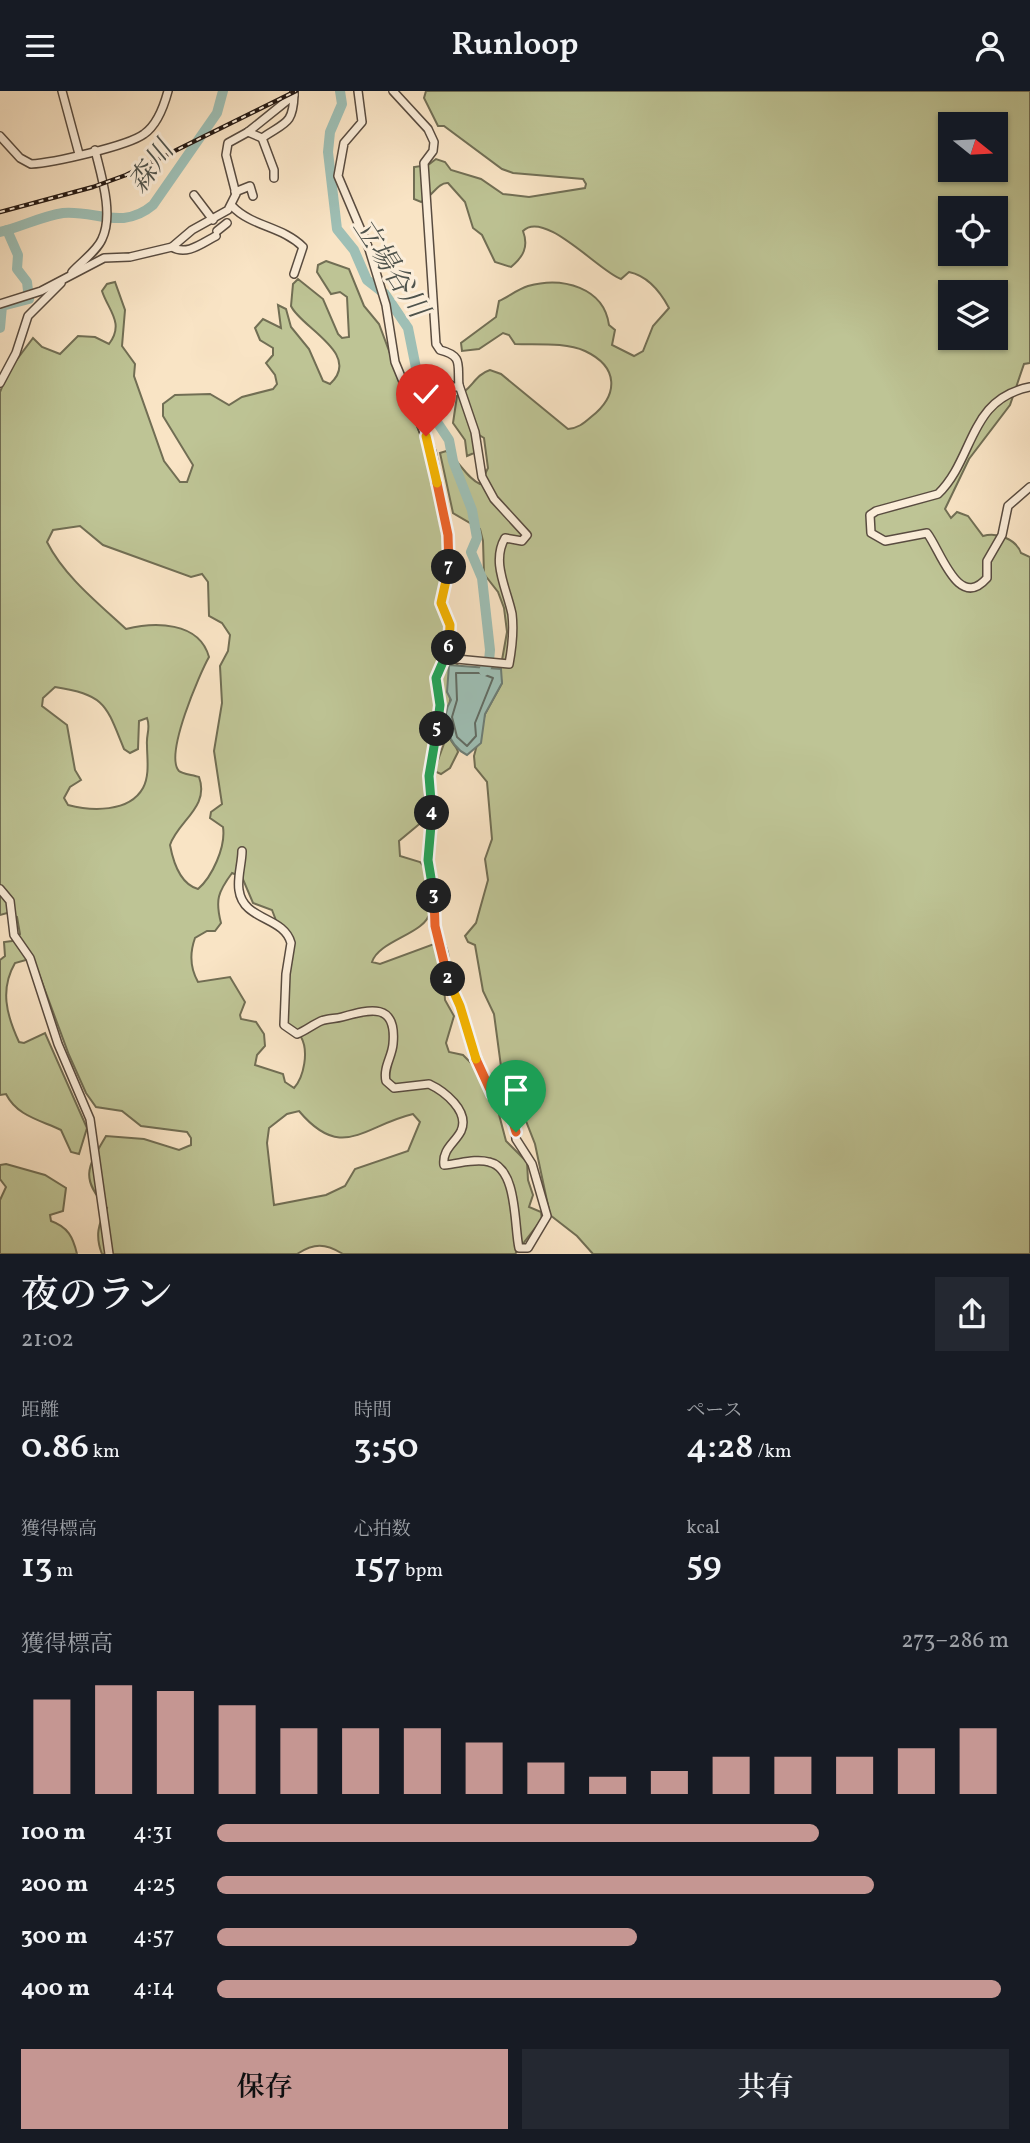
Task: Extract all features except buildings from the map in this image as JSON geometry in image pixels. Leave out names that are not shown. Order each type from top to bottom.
[{"type":"street","points":[[62,91],[79,154]]},
{"type":"street","points":[[0,136],[20,158],[31,164],[123,143],[147,132],[164,104],[168,91]]},
{"type":"street","points":[[242,851],[238,890],[244,905],[283,930],[291,943],[286,974],[284,1025],[297,1034],[320,1021],[354,1012],[377,1010],[387,1015],[391,1020],[393,1044],[387,1062],[386,1081],[394,1088],[401,1089],[429,1083],[452,1101],[460,1112],[462,1125],[445,1154],[444,1165],[488,1161],[499,1167],[517,1210],[519,1248],[527,1248],[547,1216],[537,1178],[528,1154],[516,1139],[515,1126],[492,1094],[470,1044],[460,1006],[448,980],[435,926],[434,891],[428,860],[432,829],[429,776],[435,752],[440,705],[436,678],[446,658],[451,632],[441,603],[449,571],[448,535],[432,452],[395,362],[386,305],[369,249],[338,176],[344,142],[362,122],[358,91]]},
{"type":"street","points":[[393,91],[428,129],[434,142],[433,151],[424,163],[434,336],[440,350],[456,354],[459,385],[475,432],[482,477],[494,499],[527,535],[522,541],[505,538],[501,545],[502,582],[512,617],[509,664],[446,658]]},
{"type":"street","points":[[0,304],[23,299],[104,258],[130,257],[172,247],[192,230],[212,221],[232,206],[236,192],[226,148],[228,143],[248,132],[294,93]]},
{"type":"street","points":[[262,138],[291,119],[295,111],[294,93]]},
{"type":"street","points":[[248,132],[262,138],[274,170],[274,178]]},
{"type":"street","points":[[0,383],[16,353],[28,316],[102,241],[106,214],[95,150]]},
{"type":"street","points":[[236,192],[250,186],[253,195]]},
{"type":"street","points":[[194,195],[212,221],[216,236]]},
{"type":"street","points":[[232,206],[246,219],[284,231],[303,247],[294,274]]},
{"type":"street","points":[[268,226],[277,219]]},
{"type":"street","points":[[172,247],[185,251],[216,236],[227,223]]},
{"type":"street","points":[[450,397],[436,374],[453,387],[459,385]]},
{"type":"street","points":[[1030,387],[1014,390],[988,409],[938,494],[876,510],[870,515],[869,526],[871,533],[885,541],[927,533],[954,581],[966,588],[977,586],[987,578],[987,561],[1002,535],[1008,506],[1030,487]]},
{"type":"street","points":[[0,889],[10,901],[14,935],[30,958],[54,1033],[90,1119],[109,1254]]},
{"type":"green space","points":[[426,91],[1030,91],[1030,363],[1024,364],[1010,405],[969,459],[945,509],[951,518],[957,512],[968,516],[983,536],[1005,538],[1015,544],[1021,553],[1030,557],[1030,1254],[593,1254],[577,1236],[550,1215],[535,1144],[526,1121],[529,1097],[513,1091],[502,1074],[494,1014],[483,991],[475,945],[468,942],[465,936],[476,923],[488,880],[485,859],[492,839],[487,782],[475,767],[474,756],[485,714],[502,683],[500,675],[493,669],[477,664],[502,660],[507,632],[504,608],[498,592],[484,574],[480,529],[453,513],[440,453],[446,451],[480,484],[488,468],[484,438],[479,435],[474,438],[474,453],[467,456],[465,440],[453,423],[457,396],[480,375],[490,370],[501,374],[568,429],[575,428],[591,417],[607,400],[611,382],[609,373],[596,358],[577,348],[515,344],[509,335],[503,333],[479,349],[462,351],[461,343],[496,317],[499,301],[524,287],[541,283],[568,284],[580,288],[599,302],[606,312],[609,325],[615,330],[612,345],[634,356],[643,351],[653,326],[669,308],[657,290],[642,277],[629,272],[621,279],[572,244],[544,228],[532,226],[523,231],[524,251],[511,267],[495,262],[482,235],[473,228],[465,202],[448,183],[441,185],[421,202],[414,199],[414,167],[428,165],[436,159],[445,162],[451,170],[481,179],[503,194],[529,197],[585,188],[583,179],[513,173],[502,169],[444,126],[438,126],[424,98]]},
{"type":"green space","points":[[326,261],[349,269],[364,306],[379,324],[427,453],[445,551],[443,578],[437,601],[448,630],[449,641],[444,659],[460,662],[453,670],[447,719],[451,740],[458,752],[450,768],[441,774],[434,771],[446,738],[439,725],[434,728],[433,751],[425,782],[423,821],[399,841],[400,856],[420,862],[424,867],[430,912],[427,920],[383,948],[372,962],[380,964],[434,944],[443,972],[445,1000],[454,1016],[446,1043],[449,1052],[463,1055],[473,1065],[497,1107],[506,1141],[527,1162],[528,1180],[533,1195],[529,1207],[541,1212],[542,1219],[515,1254],[343,1254],[320,1246],[297,1254],[102,1254],[98,1230],[107,1208],[93,1189],[89,1173],[94,1157],[106,1136],[144,1139],[179,1150],[191,1145],[191,1138],[187,1132],[141,1126],[122,1111],[96,1107],[86,1093],[69,1055],[33,958],[15,963],[10,973],[6,992],[8,1012],[19,1042],[24,1043],[45,1033],[87,1128],[79,1154],[71,1152],[61,1130],[23,1112],[6,1094],[0,1095],[0,960],[5,956],[4,942],[12,941],[20,934],[17,917],[7,913],[0,915],[0,392],[9,370],[33,338],[42,347],[60,354],[78,336],[95,337],[109,344],[116,330],[114,317],[102,291],[107,284],[115,282],[125,310],[122,346],[135,364],[134,376],[164,461],[180,482],[187,482],[193,465],[163,416],[163,404],[175,395],[210,394],[229,405],[242,397],[273,389],[277,384],[275,375],[266,363],[273,355],[273,348],[260,340],[255,328],[263,319],[281,328],[278,305],[286,309],[291,327],[309,349],[323,381],[330,384],[338,373],[339,362],[335,352],[291,306],[293,284],[298,279],[323,299],[338,334],[342,338],[349,337],[347,297],[340,292],[331,294],[317,272],[318,265]],"holes":[[[80,526],[103,545],[191,577],[202,574],[208,582],[209,616],[222,623],[230,635],[228,651],[220,666],[222,703],[214,751],[222,804],[211,812],[210,818],[223,827],[222,843],[213,869],[198,889],[182,877],[175,865],[170,845],[200,797],[199,777],[179,771],[176,749],[185,714],[209,657],[204,645],[186,630],[162,625],[126,629],[82,589],[54,554],[47,542],[53,530]],[[55,687],[72,690],[94,699],[108,712],[124,749],[130,753],[138,749],[139,721],[147,718],[147,772],[143,788],[137,796],[129,802],[109,808],[68,805],[64,798],[70,787],[81,780],[75,770],[67,725],[42,706],[43,698]],[[232,873],[242,877],[253,903],[272,910],[277,923],[292,937],[285,1019],[301,1037],[305,1049],[304,1064],[294,1088],[285,1082],[283,1074],[255,1065],[257,1055],[265,1046],[264,1034],[256,1022],[241,1019],[245,1002],[230,977],[198,982],[193,971],[192,949],[195,938],[207,931],[215,931],[221,923],[218,908],[221,891]],[[299,1111],[314,1126],[328,1135],[341,1138],[366,1132],[413,1114],[420,1122],[408,1151],[355,1169],[345,1186],[326,1195],[274,1205],[267,1143],[269,1128],[287,1114]]]},
{"type":"green space","points":[[6,1164],[45,1175],[66,1188],[63,1211],[50,1215],[51,1221],[69,1233],[77,1254],[0,1254],[0,1200],[6,1187],[0,1179],[0,1165]]},
{"type":"water","points":[[449,665],[501,669],[502,683],[485,714],[481,743],[467,755],[455,745],[447,730],[446,714],[451,700],[447,692]]},
{"type":"waterway","name":"森川","points":[[0,232],[63,213],[109,218],[130,217],[142,213],[153,205],[217,113],[223,91]]},
{"type":"waterway","name":"立場谷川","points":[[340,91],[342,104],[330,132],[328,152],[337,229],[354,250],[367,280],[385,294],[408,328],[418,378],[431,413],[449,440],[453,461],[472,510],[477,538],[471,552],[482,578],[490,650],[484,671]]},
{"type":"waterway","points":[[0,328],[2,306],[29,299],[27,282],[17,269],[18,255],[7,230]]},
{"type":"railway","points":[[0,212],[93,187],[126,175],[296,91]]},
{"type":"route","points":[[426,436],[432,452],[442,516],[448,535],[450,562],[441,603],[450,625],[451,640],[436,678],[440,705],[435,752],[429,776],[432,829],[428,867],[434,891],[435,926],[444,953],[448,980],[460,1006],[470,1044],[492,1094],[512,1119],[516,1132]]}]
